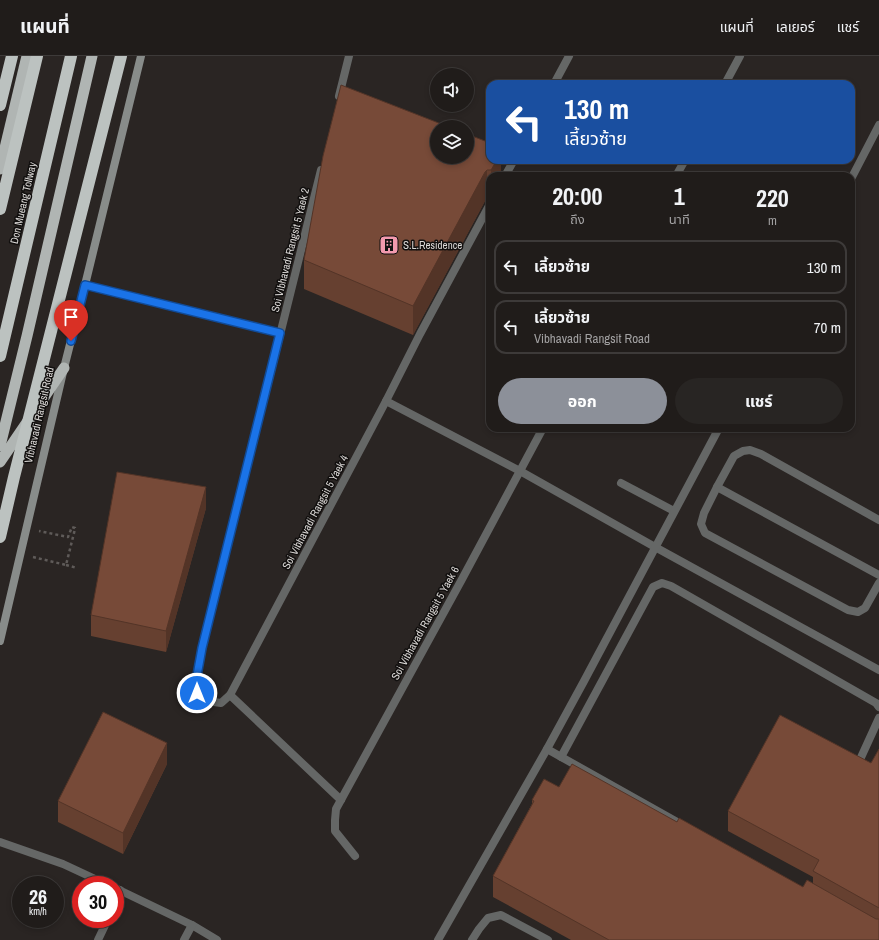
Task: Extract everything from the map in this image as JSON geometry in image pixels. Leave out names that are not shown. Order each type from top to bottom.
[{"type":"highway","points":[[0,105],[12,56]]},
{"type":"highway","points":[[0,169],[27,56]]},
{"type":"highway","name":"Don Mueang Tollway","points":[[0,209],[37,56]]},
{"type":"highway","name":"Don Mueang Tollway","points":[[0,356],[71,56]]},
{"type":"highway","points":[[0,446],[92,56]]},
{"type":"highway","points":[[0,537],[120,56]]},
{"type":"highway","points":[[0,462],[64,368]]},
{"type":"main road","name":"Vibhavadi Rangsit Road","points":[[0,641],[64,368],[141,56]]},
{"type":"street","points":[[338,104],[349,56]]},
{"type":"street","points":[[556,80],[569,56]]},
{"type":"street","points":[[727,80],[740,56]]},
{"type":"street","points":[[855,172],[879,125]]},
{"type":"street","name":"Soi Vibhavadi Rangsit 5 Yaek 2","points":[[230,695],[220,703],[207,700],[197,693],[196,681],[202,648],[322,165]]},
{"type":"street","name":"Soi Vibhavadi Rangsit 5 Yaek 4","points":[[230,695],[486,211]]},
{"type":"street","points":[[85,285],[280,333]]},
{"type":"street","points":[[386,401],[520,471],[879,670]]},
{"type":"street","name":"Soi Vibhavadi Rangsit 5 Yaek 6","points":[[355,856],[335,831],[336,809],[458,588],[541,432]]},
{"type":"street","points":[[438,940],[547,749],[717,432]]},
{"type":"street","points":[[879,520],[761,454],[750,450],[743,451],[734,456],[704,513],[701,524],[705,533],[848,610],[858,612],[865,608],[879,583]]},
{"type":"street","points":[[621,483],[674,511]]},
{"type":"street","points":[[717,487],[879,575]]},
{"type":"street","points":[[561,757],[653,587],[662,583],[671,586],[879,706]]},
{"type":"street","points":[[230,695],[341,800]]},
{"type":"street","points":[[858,764],[879,718]]},
{"type":"street","points":[[547,749],[692,830]]},
{"type":"street","points":[[0,842],[62,864],[88,876]]},
{"type":"street","points":[[124,892],[192,925],[217,940]]},
{"type":"street","points":[[472,940],[488,918],[500,915],[548,940]]},
{"type":"street","points":[[184,940],[192,925]]},
{"type":"street","points":[[98,940],[104,928]]},
{"type":"path","points":[[38,530],[68,537],[70,528],[75,528],[66,565]]},
{"type":"path","points":[[20,554],[77,568]]},
{"type":"building","name":"S.L.Residence","points":[[341,85],[431,120],[430,164],[474,164],[474,137],[486,141],[486,164],[495,164],[491,170],[487,170],[485,172],[413,306],[304,260],[323,156]]},
{"type":"building","points":[[117,472],[206,487],[166,631],[91,615]]},
{"type":"building","points":[[103,712],[167,743],[123,833],[58,801]]},
{"type":"building","points":[[780,715],[871,763],[879,749],[879,908],[813,871],[819,860],[728,811]]},
{"type":"building","points":[[572,764],[677,822],[679,818],[803,887],[807,880],[876,919],[879,919],[879,940],[609,940],[493,876],[534,801],[532,800],[544,779],[559,787]]},
{"type":"place","name":"S.L.Residence","points":[[389,245]]},
{"type":"route","points":[[71,341],[85,285],[280,333],[202,648],[196,681],[197,693]]}]
